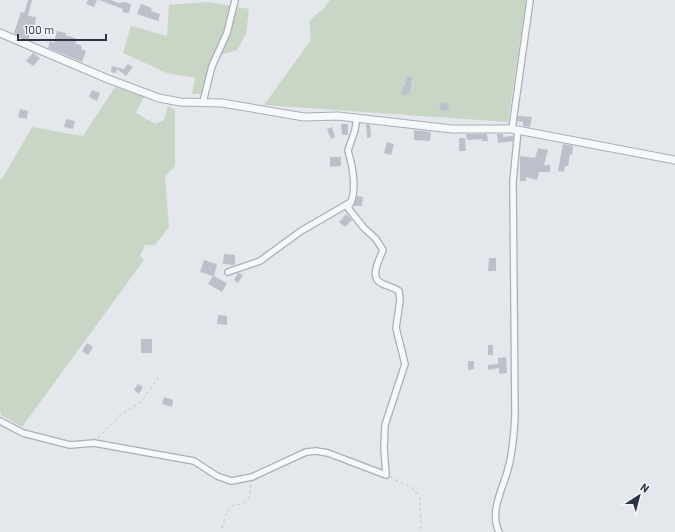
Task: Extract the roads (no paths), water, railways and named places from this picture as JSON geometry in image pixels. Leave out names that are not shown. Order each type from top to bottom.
[{"type":"street","points":[[202,102],[212,66],[227,33],[235,0]]},
{"type":"street","points":[[499,532],[496,521],[496,504],[508,468],[513,440],[515,416],[515,129],[530,0]]},
{"type":"street","points":[[0,33],[108,79],[159,98],[180,102],[222,104],[304,117],[338,116],[452,129],[515,129],[675,160]]},
{"type":"street","points":[[0,421],[24,433],[70,445],[94,443],[194,461],[217,476],[231,481],[252,477],[306,452],[316,450],[328,453],[386,476],[385,425],[405,364],[396,328],[400,300],[399,292],[392,286],[380,283],[377,279],[376,268],[384,250],[348,208],[352,202],[352,168],[348,151],[357,126],[356,118]]},
{"type":"street","points":[[228,272],[260,260],[301,231],[352,202]]},
{"type":"street","points":[[375,471],[385,462]]}]
